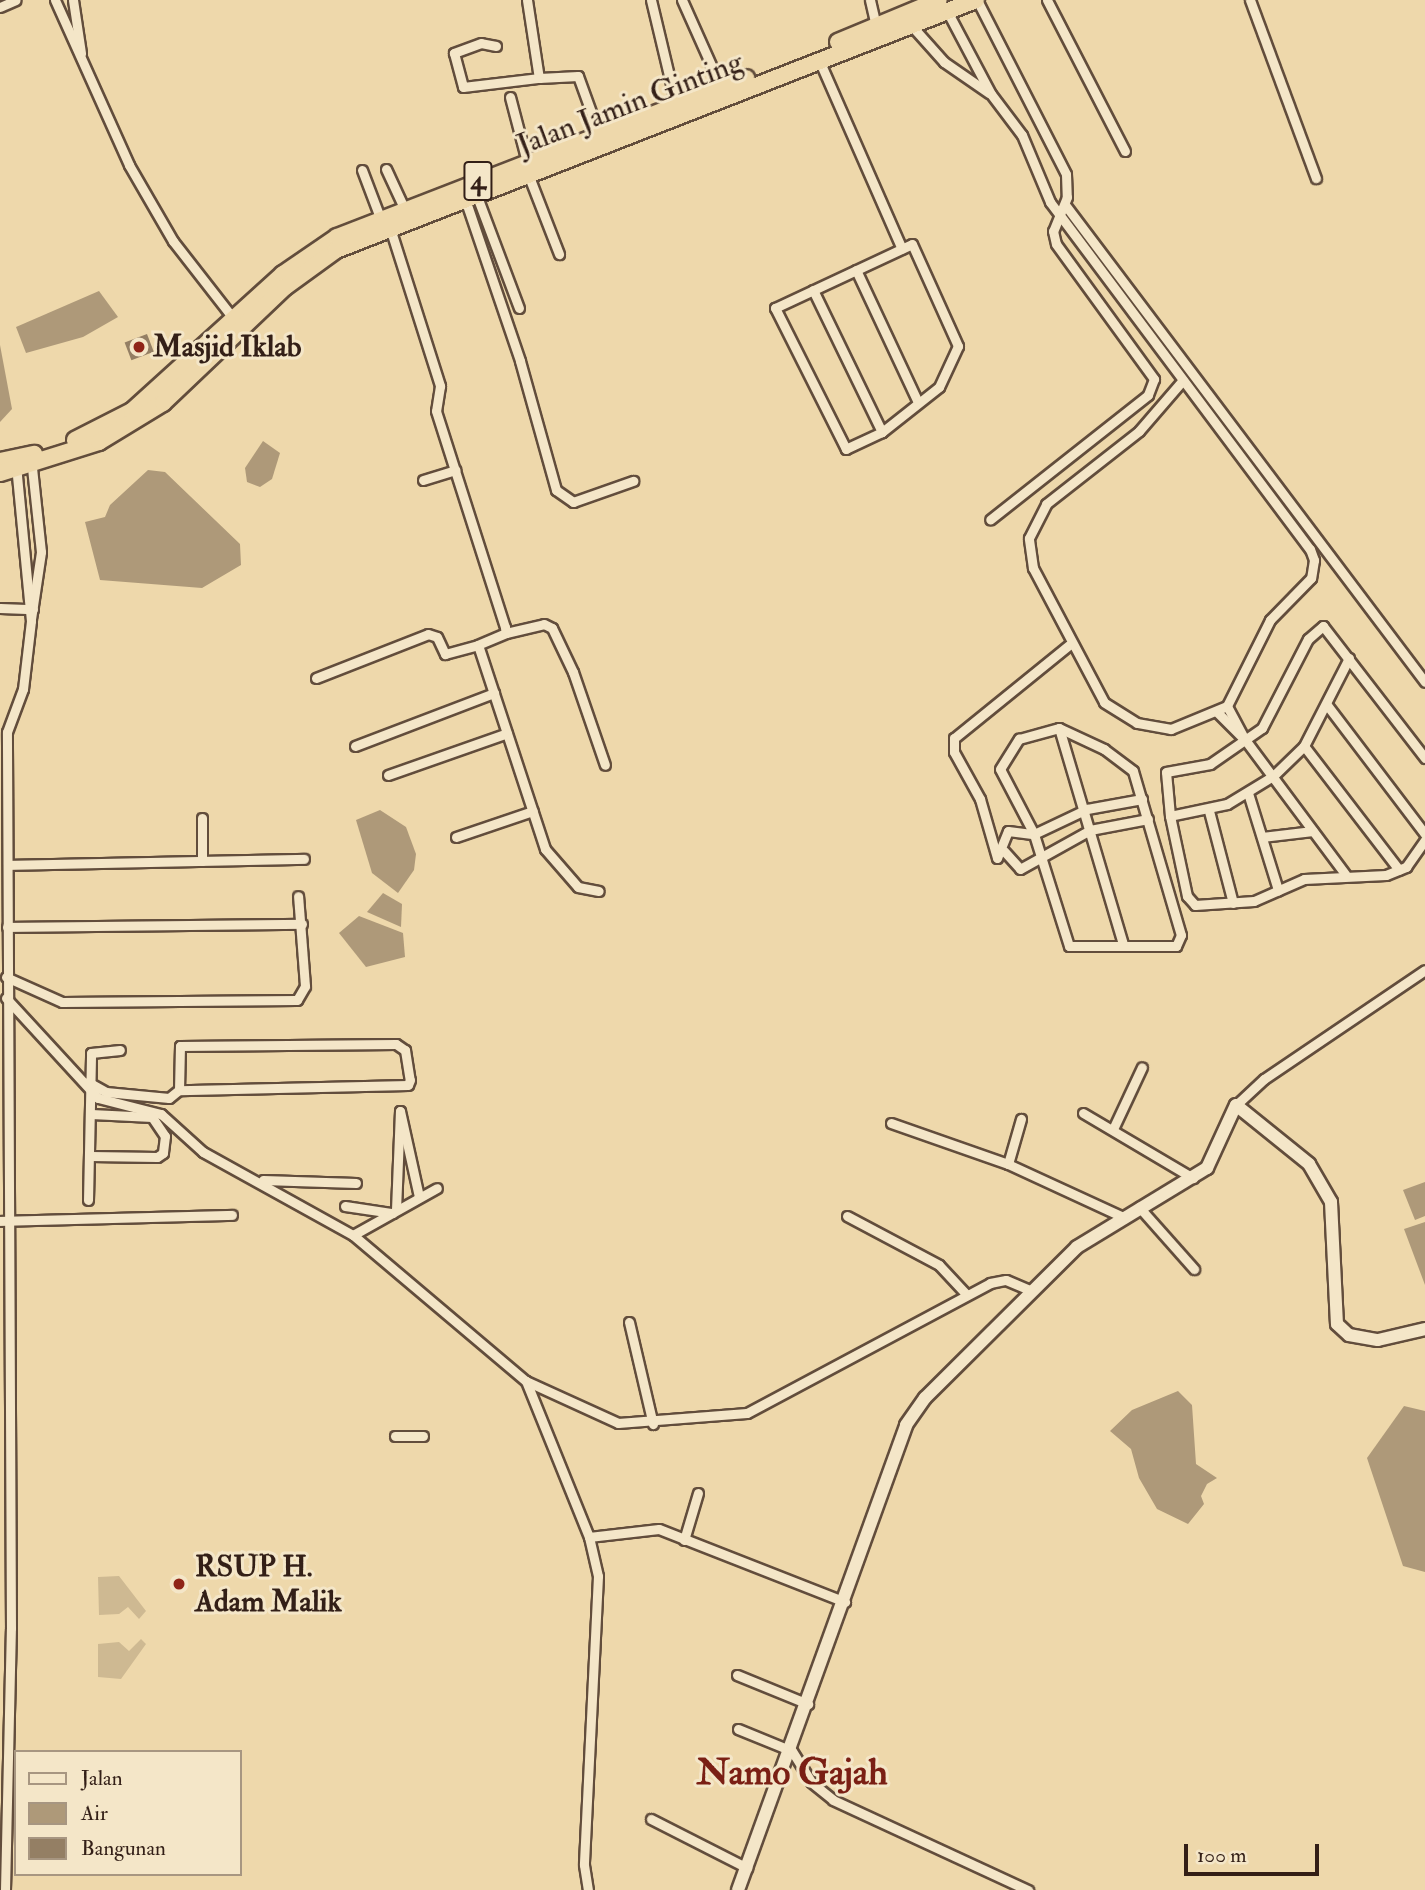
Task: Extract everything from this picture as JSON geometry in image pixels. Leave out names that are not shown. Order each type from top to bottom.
[{"type":"highway","name":"Jalan Jamin Ginting","points":[[0,473],[19,462],[89,435],[132,411],[230,321],[321,247],[471,192],[599,134],[876,26],[943,6],[976,0]]},
{"type":"highway","name":"Jalan Jamin Ginting","points":[[527,168],[911,25],[943,6]]},
{"type":"highway","name":"Jalan Jamin Ginting","points":[[19,462],[99,442],[163,403],[309,268],[386,224],[405,210],[471,192]]},
{"type":"street","points":[[0,6],[16,0]]},
{"type":"street","points":[[55,0],[82,55],[129,165],[230,321]]},
{"type":"street","points":[[73,0],[82,55]]},
{"type":"street","points":[[527,0],[539,78]]},
{"type":"street","points":[[651,0],[676,105]]},
{"type":"street","points":[[682,0],[721,88]]},
{"type":"street","points":[[870,0],[876,26]]},
{"type":"street","points":[[976,0],[1059,157],[1066,206],[1425,682]]},
{"type":"street","points":[[1047,0],[1125,151]]},
{"type":"street","points":[[1250,0],[1316,178]]},
{"type":"street","points":[[943,6],[991,94],[1022,135],[1060,217],[1183,380],[1314,560],[1311,578],[1270,620],[1227,706],[1218,713],[1171,729],[1137,723],[1104,702],[1069,645],[1033,568],[1028,551],[1032,524],[1046,504],[1139,430],[1183,380]]},
{"type":"street","points":[[911,25],[944,62],[991,94]]},
{"type":"street","points":[[496,46],[481,43],[457,50],[463,87],[579,76],[599,134]]},
{"type":"street","points":[[819,60],[902,249]]},
{"type":"street","points":[[510,97],[527,168],[559,254]]},
{"type":"street","points":[[386,169],[405,210]]},
{"type":"street","points":[[362,170],[386,224],[440,386],[436,411],[506,633]]},
{"type":"street","points":[[471,192],[519,308]]},
{"type":"street","points":[[471,192],[556,490],[573,502],[633,481]]},
{"type":"street","points":[[990,520],[1154,388],[1151,369],[1056,244],[1053,231],[1066,206]]},
{"type":"street","points":[[912,244],[958,346],[939,387],[917,400],[882,432],[846,449],[775,308],[856,270],[912,244]]},
{"type":"street","points":[[856,270],[917,400]]},
{"type":"street","points":[[813,289],[882,432]]},
{"type":"street","points":[[19,462],[41,552],[31,609]]},
{"type":"street","points":[[5,1890],[3,1221],[8,724],[23,690],[31,621],[19,462]]},
{"type":"street","points":[[424,480],[455,470]]},
{"type":"street","points":[[0,608],[31,609]]},
{"type":"street","points":[[316,678],[428,634],[437,638],[445,654],[478,645],[506,633],[544,624],[552,628],[573,672],[606,765]]},
{"type":"street","points":[[1425,758],[1349,659],[1320,627],[1308,639],[1269,719],[1246,741],[1210,764],[1166,772],[1170,816],[1191,901],[1233,903],[1304,879],[1398,870],[1425,841]]},
{"type":"street","points":[[478,645],[549,855],[578,887],[598,891]]},
{"type":"street","points":[[1069,645],[954,738],[954,752],[980,799],[997,858],[1004,851],[1008,831],[1034,834],[1087,809],[1142,799]]},
{"type":"street","points":[[1170,816],[1209,811],[1248,793],[1273,776],[1304,746],[1349,659]]},
{"type":"street","points":[[355,746],[494,693]]},
{"type":"street","points":[[1327,705],[1425,834]]},
{"type":"street","points":[[1227,706],[1246,741]]},
{"type":"street","points":[[1218,713],[1246,741],[1345,874]]},
{"type":"street","points":[[1059,729],[1087,809],[1090,830],[1124,944]]},
{"type":"street","points":[[1059,729],[1104,749],[1133,771],[1181,935],[1176,946],[1069,946],[1034,834],[1000,769],[1002,761],[1019,739],[1059,729]]},
{"type":"street","points":[[388,775],[507,733]]},
{"type":"street","points":[[1304,746],[1398,870]]},
{"type":"street","points":[[1248,793],[1278,890]]},
{"type":"street","points":[[456,837],[533,811]]},
{"type":"street","points":[[1209,811],[1233,903]]},
{"type":"street","points":[[202,818],[202,861]]},
{"type":"street","points":[[1004,851],[1020,870],[1039,855],[1090,830],[1148,819]]},
{"type":"street","points":[[1262,837],[1313,831]]},
{"type":"street","points":[[8,865],[304,859]]},
{"type":"street","points":[[6,977],[62,1002],[297,1000],[305,986],[298,896]]},
{"type":"street","points":[[7,927],[302,924]]},
{"type":"street","points":[[738,1890],[792,1751],[845,1602],[883,1481],[906,1426],[925,1398],[1032,1290],[1121,1216],[1193,1178],[1211,1160],[1236,1105],[1264,1079],[1425,970]]},
{"type":"street","points":[[6,998],[89,1086],[113,1105],[161,1114],[203,1152],[259,1180],[353,1235],[526,1381],[618,1423],[653,1424],[756,1411],[966,1294],[1000,1280],[1032,1290]]},
{"type":"street","points":[[89,1086],[121,1095],[169,1098],[179,1090],[408,1085],[410,1080],[405,1050],[396,1044],[180,1046],[179,1090]]},
{"type":"street","points":[[88,1200],[91,1156],[89,1086],[93,1050],[120,1050]]},
{"type":"street","points":[[1113,1129],[1143,1067]]},
{"type":"street","points":[[1236,1105],[1309,1164],[1331,1202],[1337,1324],[1349,1335],[1378,1340],[1425,1329]]},
{"type":"street","points":[[394,1212],[400,1111],[419,1197]]},
{"type":"street","points":[[1083,1113],[1193,1178]]},
{"type":"street","points":[[91,1114],[152,1117],[165,1129],[160,1156],[91,1156]]},
{"type":"street","points":[[1008,1164],[1021,1119]]},
{"type":"street","points":[[891,1123],[1008,1164],[1121,1216]]},
{"type":"street","points":[[259,1180],[356,1183]]},
{"type":"street","points":[[353,1235],[437,1188]]},
{"type":"street","points":[[345,1206],[394,1212]]},
{"type":"street","points":[[1139,1207],[1194,1269]]},
{"type":"street","points":[[3,1221],[232,1215]]},
{"type":"street","points":[[847,1216],[939,1265],[966,1294]]},
{"type":"street","points":[[629,1322],[653,1424]]},
{"type":"street","points":[[526,1381],[589,1537],[598,1576],[584,1865],[588,1890]]},
{"type":"street","points":[[395,1436],[423,1436]]},
{"type":"street","points":[[684,1540],[698,1493]]},
{"type":"street","points":[[589,1537],[651,1527],[845,1602]]},
{"type":"street","points":[[737,1675],[807,1704]]},
{"type":"street","points":[[738,1729],[792,1751],[811,1782],[833,1800],[1028,1890]]},
{"type":"street","points":[[651,1819],[747,1868]]},
{"type":"shaded area","points":[[119,1576],[146,1611],[139,1619],[128,1607],[119,1614],[99,1615],[98,1577]]},
{"type":"shaded area","points":[[141,1639],[146,1644],[121,1679],[98,1677],[98,1644],[119,1642],[129,1651]]},
{"type":"water","points":[[99,291],[118,317],[83,337],[26,353],[16,327]]},
{"type":"water","points":[[0,345],[12,409],[0,422]]},
{"type":"water","points":[[263,441],[280,453],[272,479],[260,487],[247,482],[245,468]]},
{"type":"water","points":[[148,470],[165,472],[240,544],[241,565],[202,588],[100,580],[85,522],[105,517],[110,505]]},
{"type":"water","points":[[380,810],[406,827],[416,854],[414,870],[398,893],[372,873],[356,820]]},
{"type":"water","points":[[383,893],[402,904],[401,927],[367,912]]},
{"type":"water","points":[[359,916],[403,933],[405,957],[366,967],[339,933]]},
{"type":"water","points":[[1425,1182],[1425,1216],[1415,1220],[1403,1190]]},
{"type":"water","points":[[1425,1222],[1425,1285],[1404,1229]]},
{"type":"water","points":[[1178,1391],[1192,1405],[1196,1464],[1217,1478],[1207,1484],[1201,1496],[1204,1504],[1188,1524],[1157,1509],[1139,1478],[1131,1449],[1110,1431],[1132,1410]]},
{"type":"water","points":[[1404,1406],[1425,1411],[1425,1572],[1403,1566],[1367,1458]]},
{"type":"building","name":"Masjid Iklab","points":[[147,334],[154,352],[131,360],[125,343]]},
{"type":"place","name":"Masjid Iklab","points":[[139,347]]},
{"type":"place","name":"RSUP H. Adam Malik","points":[[179,1584]]},
{"type":"district","name":"Namo Gajah","points":[[792,1773]]}]
